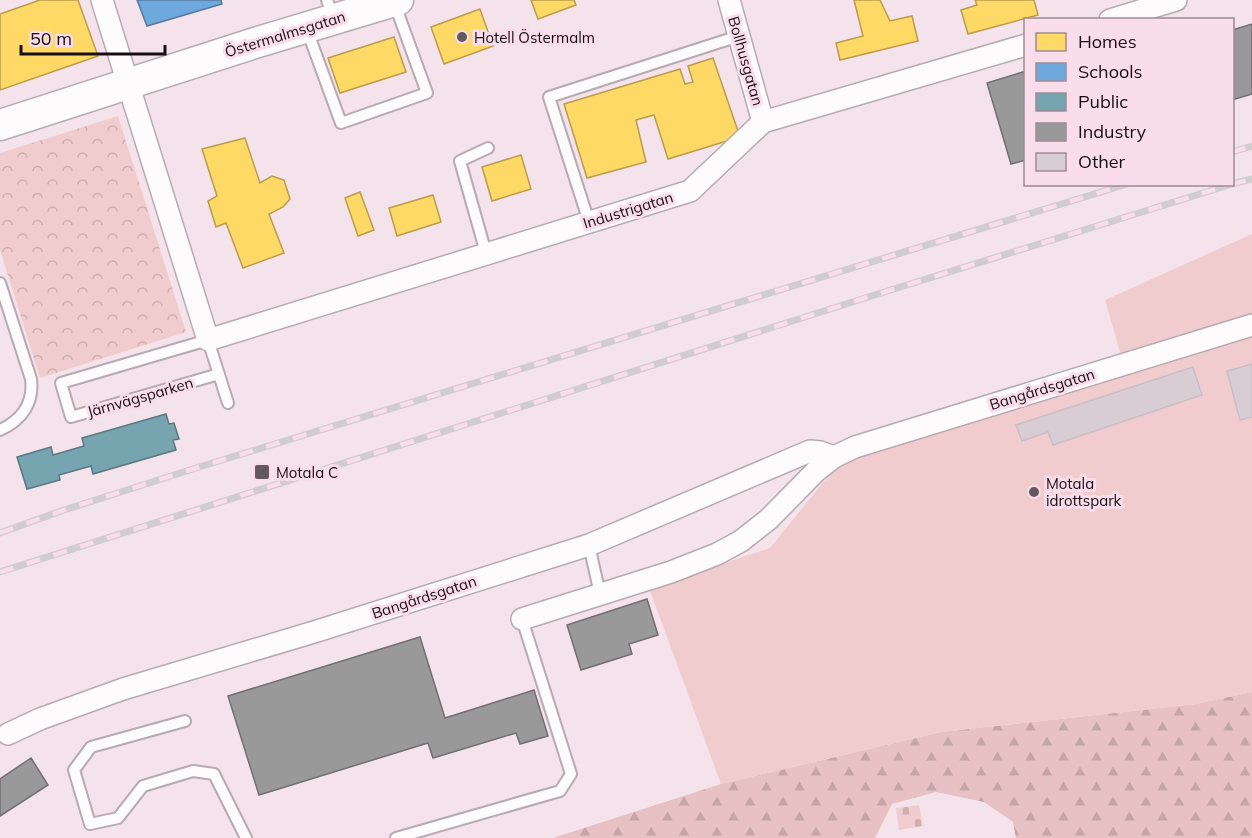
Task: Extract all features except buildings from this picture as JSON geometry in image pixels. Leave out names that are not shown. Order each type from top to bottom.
[{"type":"street","points":[[102,0],[208,340]]},
{"type":"street","name":"Bollhusgatan","points":[[729,0],[763,122]]},
{"type":"street","points":[[1117,18],[1176,0]]},
{"type":"street","name":"Östermalmsgatan","points":[[0,125],[323,16],[396,1]]},
{"type":"street","name":"Industrigatan","points":[[208,340],[690,191],[763,122],[1024,46]]},
{"type":"street","name":"Bangårdsgatan","points":[[522,619],[671,572],[717,554],[741,541],[769,519],[816,471],[834,457],[874,440],[1252,325]]},
{"type":"street","name":"Bangårdsgatan","points":[[8,734],[40,719],[123,689],[314,632],[589,545],[810,451],[834,457]]},
{"type":"lane","points":[[323,16],[341,123],[427,93],[396,1]]},
{"type":"lane","points":[[589,222],[549,97],[739,36]]},
{"type":"lane","points":[[486,253],[460,161],[488,148]]},
{"type":"lane","points":[[0,283],[31,380],[32,391],[30,403],[18,419],[0,430]]},
{"type":"lane","points":[[208,340],[228,403]]},
{"type":"lane","name":"Järnvägsparken","points":[[208,340],[61,383],[71,417],[219,374]]},
{"type":"lane","points":[[589,545],[600,594]]},
{"type":"lane","points":[[396,838],[560,791],[571,774],[522,619]]},
{"type":"lane","points":[[185,721],[91,747],[74,770],[90,824],[118,818],[143,786],[193,771],[214,774],[246,838]]},
{"type":"green space","points":[[118,116],[186,332],[40,378],[0,250],[0,153]]},
{"type":"green space","name":"Motala idrottspark","points":[[1252,234],[1252,692],[1196,704],[941,732],[721,784],[649,588],[770,548],[860,437],[1124,366],[1105,300]]},
{"type":"green space","points":[[1252,692],[1252,838],[1016,838],[1013,822],[984,802],[936,792],[892,804],[875,838],[553,838],[721,784],[941,732],[1196,704]]},
{"type":"green space","points":[[919,805],[923,826],[899,830],[896,808]]},
{"type":"railway","points":[[1234,151],[1252,146]]},
{"type":"railway","points":[[1234,184],[1252,179]]},
{"type":"railway","points":[[0,533],[196,468],[1120,186]]},
{"type":"railway","points":[[0,572],[1226,186]]},
{"type":"place","name":"Hotell Östermalm","points":[[462,37]]},
{"type":"place","name":"Motala C","points":[[262,472]]},
{"type":"place","name":"Motala idrottspark","points":[[1034,492]]}]
